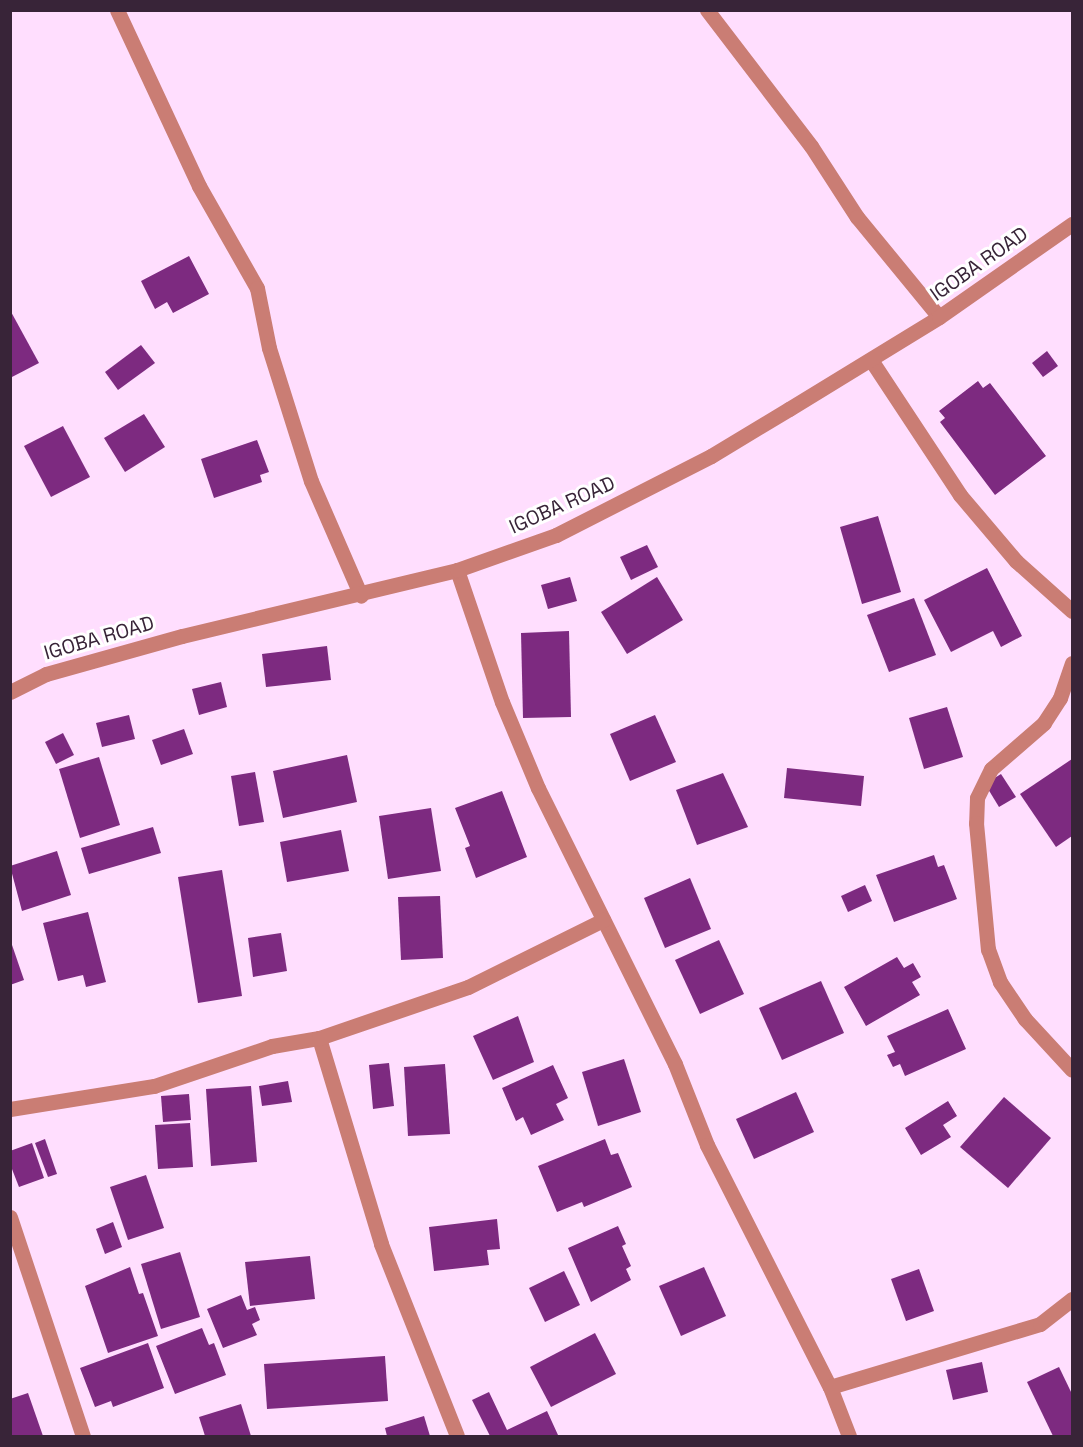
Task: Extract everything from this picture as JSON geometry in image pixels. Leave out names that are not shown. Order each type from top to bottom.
[{"type":"street","points":[[117,10],[199,186],[257,288],[269,348],[311,481],[361,596]]},
{"type":"street","points":[[707,10],[811,146],[857,217],[939,317]]},
{"type":"street","name":"IGOBA ROAD","points":[[10,692],[46,674],[182,636],[361,596],[457,570],[556,535],[711,456],[871,360],[939,317],[1072,224]]},
{"type":"street","points":[[871,360],[960,495],[1016,561],[1072,611]]},
{"type":"street","points":[[457,570],[502,702],[603,921],[675,1064],[707,1145],[830,1387],[849,1437]]},
{"type":"street","points":[[1072,663],[1060,698],[1044,723],[991,769],[977,798],[976,823],[988,949],[1000,982],[1025,1019],[1072,1070]]},
{"type":"street","points":[[10,1109],[154,1086],[272,1046],[319,1038],[468,987],[603,921]]},
{"type":"street","points":[[319,1038],[381,1244],[457,1437]]},
{"type":"street","points":[[10,1217],[83,1437]]},
{"type":"street","points":[[830,1387],[1040,1324],[1072,1299]]},
{"type":"building","points":[[189,256],[209,294],[173,313],[167,302],[155,309],[141,281]]},
{"type":"building","points":[[10,310],[39,363],[10,378]]},
{"type":"building","points":[[141,345],[155,363],[118,390],[105,372]]},
{"type":"building","points":[[1047,351],[1058,366],[1043,377],[1032,363]]},
{"type":"building","points":[[978,381],[983,388],[990,383],[1046,456],[995,495],[940,422],[945,418],[939,411]]},
{"type":"building","points":[[144,414],[165,447],[125,472],[104,438]]},
{"type":"building","points":[[63,426],[90,477],[51,497],[24,446]]},
{"type":"building","points":[[257,440],[269,472],[260,475],[262,482],[214,498],[201,459]]},
{"type":"building","points":[[878,516],[901,592],[862,604],[840,527]]},
{"type":"building","points":[[647,545],[658,567],[631,580],[620,557]]},
{"type":"building","points":[[987,568],[1022,636],[1001,647],[993,631],[951,652],[924,600]]},
{"type":"building","points":[[570,577],[577,601],[548,609],[541,585]]},
{"type":"building","points":[[657,577],[683,620],[627,654],[601,612]]},
{"type":"building","points":[[914,598],[936,655],[889,672],[867,615]]},
{"type":"building","points":[[569,631],[571,717],[523,718],[521,633]]},
{"type":"building","points":[[327,646],[331,680],[266,687],[262,654]]},
{"type":"building","points":[[221,682],[227,707],[199,715],[192,689]]},
{"type":"building","points":[[947,707],[963,757],[924,769],[909,718]]},
{"type":"building","points":[[129,715],[135,739],[102,747],[96,723]]},
{"type":"building","points":[[655,715],[676,762],[630,781],[610,734]]},
{"type":"building","points":[[184,729],[193,754],[161,765],[152,740]]},
{"type":"building","points":[[63,733],[74,755],[56,764],[45,742]]},
{"type":"building","points":[[347,755],[357,802],[283,818],[273,771]]},
{"type":"building","points":[[99,757],[120,825],[80,838],[59,769]]},
{"type":"building","points":[[1072,759],[1072,836],[1056,847],[1020,794]]},
{"type":"building","points":[[787,768],[864,776],[861,806],[784,798]]},
{"type":"building","points":[[255,772],[264,822],[239,826],[231,776]]},
{"type":"building","points":[[723,773],[748,827],[697,845],[676,790]]},
{"type":"building","points":[[1001,774],[1016,797],[999,807],[985,784]]},
{"type":"building","points":[[502,791],[527,857],[476,878],[465,848],[470,846],[455,808]]},
{"type":"building","points":[[431,808],[441,871],[388,879],[379,816]]},
{"type":"building","points":[[153,827],[161,853],[89,874],[81,848]]},
{"type":"building","points":[[341,830],[349,871],[287,882],[280,842]]},
{"type":"building","points":[[57,851],[71,895],[22,911],[10,866]]},
{"type":"building","points":[[934,855],[938,867],[944,865],[957,899],[894,922],[876,875]]},
{"type":"building","points":[[222,870],[242,996],[198,1003],[178,877]]},
{"type":"building","points":[[690,878],[711,929],[665,948],[644,898]]},
{"type":"building","points":[[865,885],[872,901],[848,912],[841,896]]},
{"type":"building","points":[[440,896],[443,958],[401,960],[398,897]]},
{"type":"building","points":[[88,912],[106,982],[86,987],[83,975],[58,981],[43,923]]},
{"type":"building","points":[[281,933],[287,971],[253,977],[248,938]]},
{"type":"building","points":[[719,940],[744,994],[700,1014],[675,960]]},
{"type":"building","points":[[10,943],[24,980],[10,985]]},
{"type":"building","points":[[897,957],[904,968],[913,963],[921,977],[912,982],[920,995],[866,1026],[844,987]]},
{"type":"building","points":[[821,981],[844,1033],[782,1060],[759,1008]]},
{"type":"building","points":[[948,1009],[966,1049],[905,1076],[900,1064],[893,1067],[887,1055],[895,1052],[887,1036]]},
{"type":"building","points":[[518,1016],[534,1062],[493,1080],[473,1036]]},
{"type":"building","points":[[624,1059],[641,1112],[598,1126],[582,1072]]},
{"type":"building","points":[[389,1063],[394,1106],[373,1109],[369,1065]]},
{"type":"building","points":[[445,1064],[450,1134],[408,1136],[404,1067]]},
{"type":"building","points":[[553,1065],[568,1098],[556,1104],[564,1120],[531,1135],[523,1117],[516,1121],[502,1088]]},
{"type":"building","points":[[288,1081],[292,1102],[262,1106],[259,1086]]},
{"type":"building","points":[[251,1086],[257,1162],[211,1166],[206,1089]]},
{"type":"building","points":[[796,1092],[814,1132],[754,1159],[736,1119]]},
{"type":"building","points":[[189,1094],[191,1120],[163,1122],[161,1096]]},
{"type":"building","points":[[1004,1097],[1051,1138],[1008,1188],[960,1147]]},
{"type":"building","points":[[948,1101],[957,1116],[943,1125],[951,1137],[921,1155],[905,1128]]},
{"type":"building","points":[[190,1123],[193,1167],[158,1169],[155,1125]]},
{"type":"building","points":[[45,1139],[57,1174],[48,1177],[35,1143]]},
{"type":"building","points":[[605,1139],[611,1155],[618,1153],[632,1187],[584,1207],[582,1202],[557,1212],[538,1166]]},
{"type":"building","points":[[32,1143],[44,1178],[19,1187],[10,1164],[10,1151]]},
{"type":"building","points":[[146,1175],[164,1228],[128,1240],[110,1187]]},
{"type":"building","points":[[497,1219],[500,1249],[487,1250],[489,1265],[434,1271],[429,1227]]},
{"type":"building","points":[[113,1222],[122,1247],[105,1254],[96,1229]]},
{"type":"building","points":[[618,1226],[626,1244],[622,1246],[631,1266],[626,1269],[631,1280],[591,1302],[568,1248]]},
{"type":"building","points":[[180,1252],[200,1317],[161,1329],[141,1264]]},
{"type":"building","points":[[310,1256],[315,1299],[250,1306],[245,1262]]},
{"type":"building","points":[[130,1267],[139,1294],[143,1293],[158,1336],[108,1353],[85,1286]]},
{"type":"building","points":[[704,1267],[726,1316],[681,1336],[659,1286]]},
{"type":"building","points":[[919,1269],[934,1311],[906,1321],[891,1279]]},
{"type":"building","points":[[564,1271],[580,1305],[545,1322],[529,1288]]},
{"type":"building","points":[[241,1295],[247,1310],[255,1307],[260,1320],[252,1324],[257,1335],[223,1348],[207,1309]]},
{"type":"building","points":[[202,1328],[209,1345],[214,1343],[226,1375],[175,1394],[156,1346]]},
{"type":"building","points":[[595,1333],[616,1374],[551,1407],[530,1367]]},
{"type":"building","points":[[148,1343],[164,1388],[113,1407],[111,1401],[95,1407],[80,1368]]},
{"type":"building","points":[[385,1356],[388,1401],[267,1409],[264,1364]]},
{"type":"building","points":[[982,1362],[988,1392],[953,1400],[946,1370]]},
{"type":"building","points":[[1059,1367],[1072,1394],[1072,1436],[1053,1436],[1027,1382]]},
{"type":"building","points":[[489,1392],[507,1430],[547,1411],[558,1435],[490,1436],[472,1400]]},
{"type":"building","points":[[28,1393],[43,1436],[10,1436],[10,1399]]},
{"type":"building","points":[[241,1404],[251,1436],[205,1436],[199,1417]]},
{"type":"building","points":[[424,1416],[430,1436],[387,1436],[385,1428]]}]
